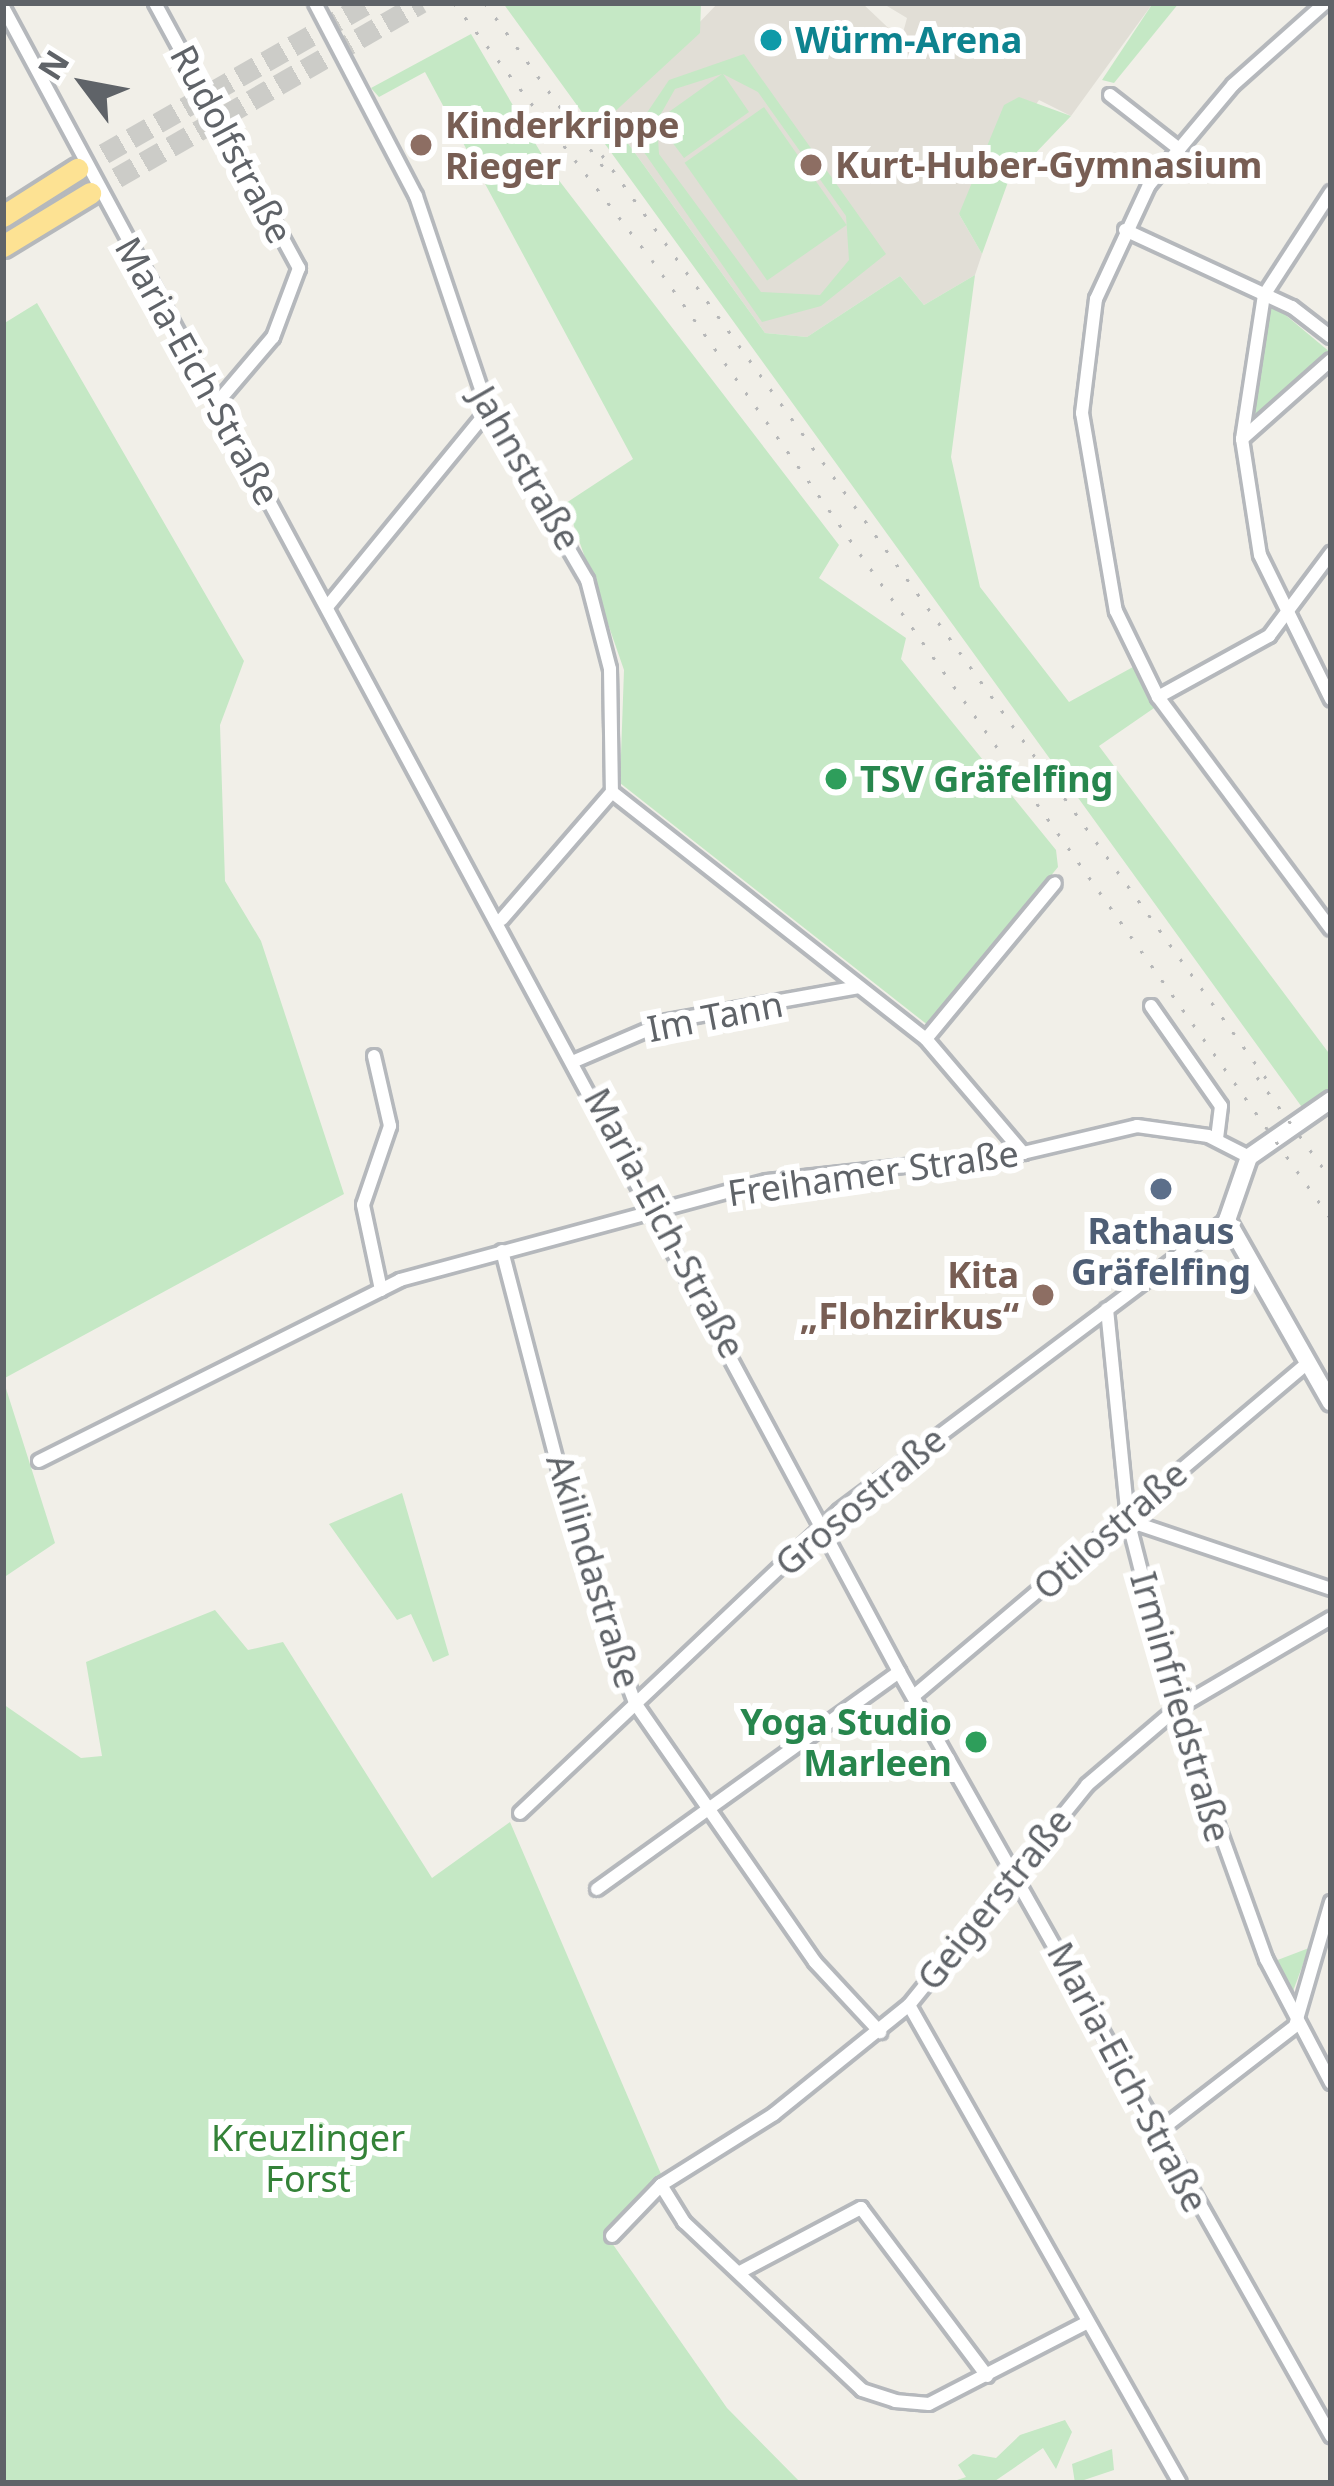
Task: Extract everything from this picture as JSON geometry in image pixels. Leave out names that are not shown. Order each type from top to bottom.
[{"type":"highway","points":[[3,216],[77,170]]},
{"type":"highway","points":[[3,246],[90,193]]},
{"type":"street","name":"Rudolfstraße","points":[[155,3],[299,268],[273,337],[216,404]]},
{"type":"street","name":"Jahnstraße","points":[[315,3],[416,196],[488,410],[587,580],[610,669],[612,792]]},
{"type":"street","points":[[1325,3],[1178,149],[1124,230],[1096,299],[1082,413],[1100,553],[1158,697],[1331,929]]},
{"type":"street","name":"Maria-Eich-Straße","points":[[3,7],[502,920],[826,1525],[899,1672],[1017,1868],[1154,2135],[1331,2436]]},
{"type":"street","points":[[1111,95],[1178,149]]},
{"type":"street","points":[[1331,192],[1264,295],[1242,440],[1260,555],[1284,618],[1331,699]]},
{"type":"street","points":[[1124,230],[1264,295],[1331,337]]},
{"type":"street","points":[[1242,440],[1331,360]]},
{"type":"street","points":[[327,607],[488,410]]},
{"type":"street","points":[[1158,697],[1246,653],[1284,618],[1331,554]]},
{"type":"street","points":[[502,920],[612,792],[926,1039],[1023,1153]]},
{"type":"street","points":[[926,1039],[1055,883]]},
{"type":"street","name":"Im Tann","points":[[577,1060],[668,1021],[859,987]]},
{"type":"street","points":[[1151,1006],[1221,1106],[1217,1140]]},
{"type":"street","points":[[374,1056],[390,1126],[363,1205],[381,1290]]},
{"type":"street","points":[[1331,1100],[1249,1157],[1227,1220],[1304,1366],[1331,1403]]},
{"type":"street","name":"Freihamer Straße","points":[[39,1461],[381,1290],[502,1251],[767,1181],[1023,1153],[1137,1126],[1217,1140],[1249,1157]]},
{"type":"street","name":"Grosostraße","points":[[520,1813],[826,1525],[1227,1220]]},
{"type":"street","name":"Akilindastraße","points":[[502,1251],[583,1563],[634,1703],[815,1962],[880,2032]]},
{"type":"street","name":"Irminfriedstraße","points":[[1107,1309],[1128,1520],[1176,1708],[1295,2021],[1331,2083]]},
{"type":"street","name":"Otilostraße","points":[[916,1694],[1128,1520],[1304,1366]]},
{"type":"street","points":[[1128,1520],[1331,1589]]},
{"type":"street","name":"Geigerstraße","points":[[612,2236],[661,2185],[880,2032],[909,2005],[1087,1785],[1176,1708],[1331,1618]]},
{"type":"street","points":[[597,1888],[899,1672]]},
{"type":"street","points":[[1154,2135],[1295,2021],[1331,1902]]},
{"type":"street","points":[[909,2005],[1180,2483]]},
{"type":"street","points":[[661,2185],[740,2272],[862,2390],[929,2404],[1086,2324]]},
{"type":"street","points":[[740,2272],[861,2209],[987,2376]]},
{"type":"shaded area","name":"Kurt-Huber-Gymnasium","points":[[718,3],[862,3],[901,40],[907,18],[882,3],[1153,3],[1071,116],[1039,100],[959,214],[982,254],[975,275],[924,305],[900,276],[807,337],[765,333],[609,117]]},
{"type":"green space","points":[[503,3],[701,3],[700,33],[609,117],[765,333],[807,337],[900,276],[924,305],[975,275],[951,457],[980,587],[1069,702],[1133,667],[1157,706],[1099,746],[1331,1056],[1331,1093],[1304,1110]]},
{"type":"green space","points":[[1153,3],[1179,3],[1114,83],[1102,80]]},
{"type":"green space","points":[[471,34],[551,170],[839,545],[819,578],[906,638],[901,659],[1056,850],[1058,867],[929,1026],[620,783],[624,670],[566,503],[633,459],[425,72],[379,97],[371,88]]},
{"type":"green space","points":[[744,54],[886,254],[821,306],[762,322],[632,135],[669,80]],"holes":[[[722,74],[659,119],[658,119],[675,89]],[[723,74],[758,92],[846,216],[849,260],[820,295],[761,292],[659,154],[657,122],[684,158],[749,112]]]},
{"type":"green space","points":[[1019,97],[1071,116],[1008,182],[982,254],[959,214],[1004,105]]},
{"type":"green space","points":[[764,107],[847,225],[767,281],[685,163]]},
{"type":"green space","points":[[1270,302],[1331,353],[1257,428],[1247,422]]},
{"type":"green space","points":[[37,303],[244,661],[220,725],[225,881],[261,941],[344,1194],[3,1379],[3,324]]},
{"type":"green space","points":[[3,1379],[55,1543],[3,1578]]},
{"type":"green space","points":[[402,1493],[449,1655],[433,1662],[411,1614],[397,1620],[329,1524]]},
{"type":"green space","name":"Kreuzlinger Forst","points":[[215,1610],[248,1650],[283,1642],[432,1878],[510,1822],[661,2174],[605,2233],[727,2408],[801,2483],[3,2483],[3,1704],[81,1758],[102,1756],[86,1662]]},
{"type":"green space","points":[[1309,1948],[1292,1994],[1288,1994],[1275,1961]]},
{"type":"green space","points":[[1065,2420],[1072,2432],[1056,2469],[1043,2448],[992,2483],[948,2483],[966,2477],[958,2465],[973,2454],[996,2458],[1020,2435]]},
{"type":"green space","points":[[1112,2449],[1114,2470],[1075,2483],[1072,2464]]},
{"type":"tunnel","points":[[77,169],[368,3]]},
{"type":"tunnel","points":[[90,193],[421,3]]},
{"type":"railway","points":[[454,3],[652,260],[1331,1219]]},
{"type":"railway","points":[[485,3],[606,171]]},
{"type":"railway","points":[[602,155],[1271,1085]]},
{"type":"railway","points":[[1257,1077],[1331,1179]]},
{"type":"place","name":"Würm-Arena","points":[[771,40]]},
{"type":"place","name":"Kinderkrippe Rieger","points":[[421,145]]},
{"type":"place","name":"Kurt-Huber-Gymnasium","points":[[811,165]]},
{"type":"place","name":"TSV Gräfelfing","points":[[836,779]]},
{"type":"place","name":"Rathaus Gräfelfing","points":[[1161,1189]]},
{"type":"place","name":"Kita „Flohzirkus“","points":[[1043,1295]]},
{"type":"place","name":"Yoga Studio Marleen","points":[[976,1742]]}]
